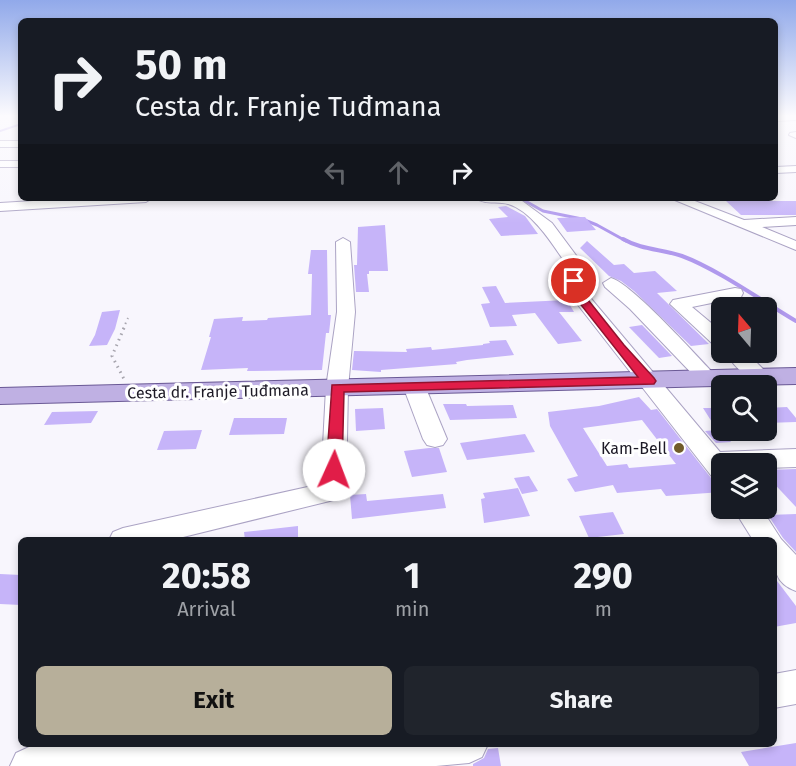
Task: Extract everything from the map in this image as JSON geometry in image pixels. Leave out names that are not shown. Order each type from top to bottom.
[{"type":"main road","name":"Cesta dr. Franje Tuđmana","points":[[777,377],[796,376]]},
{"type":"main road","name":"Cesta dr. Franje Tuđmana","points":[[0,396],[711,378]]},
{"type":"street","points":[[0,164],[18,164]]},
{"type":"street","points":[[778,170],[796,169]]},
{"type":"street","points":[[0,207],[97,201]]},
{"type":"street","points":[[513,201],[547,226],[570,258],[568,266],[580,296],[619,347],[711,457]]},
{"type":"street","points":[[683,201],[796,246]]},
{"type":"street","points":[[740,225],[796,221]]},
{"type":"street","points":[[136,537],[333,490],[337,388],[346,312],[344,243]]},
{"type":"street","points":[[611,283],[636,305],[707,378]]},
{"type":"street","points":[[715,297],[735,293]]},
{"type":"street","points":[[711,298],[679,304],[711,332]]},
{"type":"street","points":[[746,363],[759,375]]},
{"type":"street","points":[[414,386],[435,439]]},
{"type":"street","points":[[777,460],[796,458]]},
{"type":"street","points":[[754,519],[766,537]]},
{"type":"street","points":[[777,552],[796,578]]},
{"type":"street","points":[[777,690],[796,687]]},
{"type":"street","points":[[29,766],[161,753],[286,762],[463,752]]},
{"type":"path","points":[[128,318],[112,356],[131,393]]},
{"type":"building","points":[[726,201],[796,201],[796,215],[741,215]]},
{"type":"building","points":[[506,206],[525,216],[538,234],[501,236],[489,219],[508,217],[498,207]]},
{"type":"building","points":[[585,217],[596,230],[567,232],[557,218]]},
{"type":"building","points":[[385,225],[388,271],[369,271],[367,274],[369,292],[356,292],[354,265],[357,265],[358,227]]},
{"type":"building","points":[[587,241],[614,265],[624,264],[634,273],[655,271],[677,291],[657,293],[709,344],[691,346],[634,291],[621,281],[609,276],[580,248]]},
{"type":"building","points":[[311,250],[327,250],[328,315],[331,315],[329,333],[326,333],[322,370],[247,371],[248,368],[201,370],[214,319],[243,317],[242,321],[267,320],[268,318],[311,315],[312,274],[308,274]]},
{"type":"building","points":[[496,286],[505,303],[567,300],[574,312],[559,312],[582,341],[558,344],[535,313],[512,315],[517,326],[490,327],[481,304],[490,303],[482,287]]},
{"type":"building","points":[[120,310],[115,329],[107,345],[89,346],[102,312]]},
{"type":"building","points":[[642,325],[672,356],[659,358],[629,327]]},
{"type":"building","points":[[506,340],[514,355],[467,360],[456,362],[457,364],[381,370],[381,372],[352,370],[354,351],[407,352],[406,349],[431,347],[432,350],[483,345],[490,343],[489,341]]},
{"type":"building","points":[[639,397],[651,410],[657,409],[711,478],[711,493],[666,496],[661,489],[617,493],[613,485],[575,492],[567,479],[578,476],[550,426],[548,412],[599,406]],"holes":[[[642,420],[676,464],[629,468],[627,464],[607,466],[583,428]]]},
{"type":"building","points":[[443,404],[513,405],[517,418],[450,420]]},
{"type":"building","points":[[777,407],[787,407],[796,418],[796,422],[777,423]]},
{"type":"building","points":[[383,408],[385,429],[356,431],[355,409]]},
{"type":"building","points":[[703,408],[711,408],[711,421]]},
{"type":"building","points":[[98,411],[91,423],[44,425],[52,412]]},
{"type":"building","points":[[234,418],[287,418],[284,434],[229,435]]},
{"type":"building","points":[[202,430],[196,449],[157,450],[164,431]]},
{"type":"building","points":[[525,434],[535,452],[467,460],[460,443]]},
{"type":"building","points":[[714,441],[731,442],[716,443]]},
{"type":"building","points":[[439,448],[447,472],[412,477],[404,451]]},
{"type":"building","points":[[796,469],[796,507],[777,487],[777,470]]},
{"type":"building","points":[[529,476],[538,491],[522,494],[514,478]]},
{"type":"building","points":[[518,488],[530,516],[484,523],[481,499],[485,498],[483,493]]},
{"type":"building","points":[[366,494],[367,501],[443,494],[446,508],[352,519],[350,495]]},
{"type":"building","points":[[613,512],[624,534],[589,537],[579,516]]},
{"type":"building","points":[[796,514],[796,552],[771,519],[777,519],[777,515]]},
{"type":"building","points":[[298,526],[298,537],[245,537],[244,532]]},
{"type":"building","points":[[0,574],[18,575],[18,605],[0,604]]},
{"type":"building","points":[[777,581],[796,606],[796,623],[777,626]]},
{"type":"building","points":[[796,743],[796,766],[749,766],[741,752],[777,747]]},
{"type":"building","points":[[498,748],[501,766],[473,766],[484,758],[488,749]]},
{"type":"waterway","points":[[525,201],[543,211],[582,219],[626,241]]},
{"type":"waterway","points":[[623,239],[696,262],[796,321]]},
{"type":"place","name":"Kam-Bell","points":[[679,448]]},
{"type":"route","points":[[334,470],[337,388],[649,381],[619,347],[580,296],[574,281]]}]
